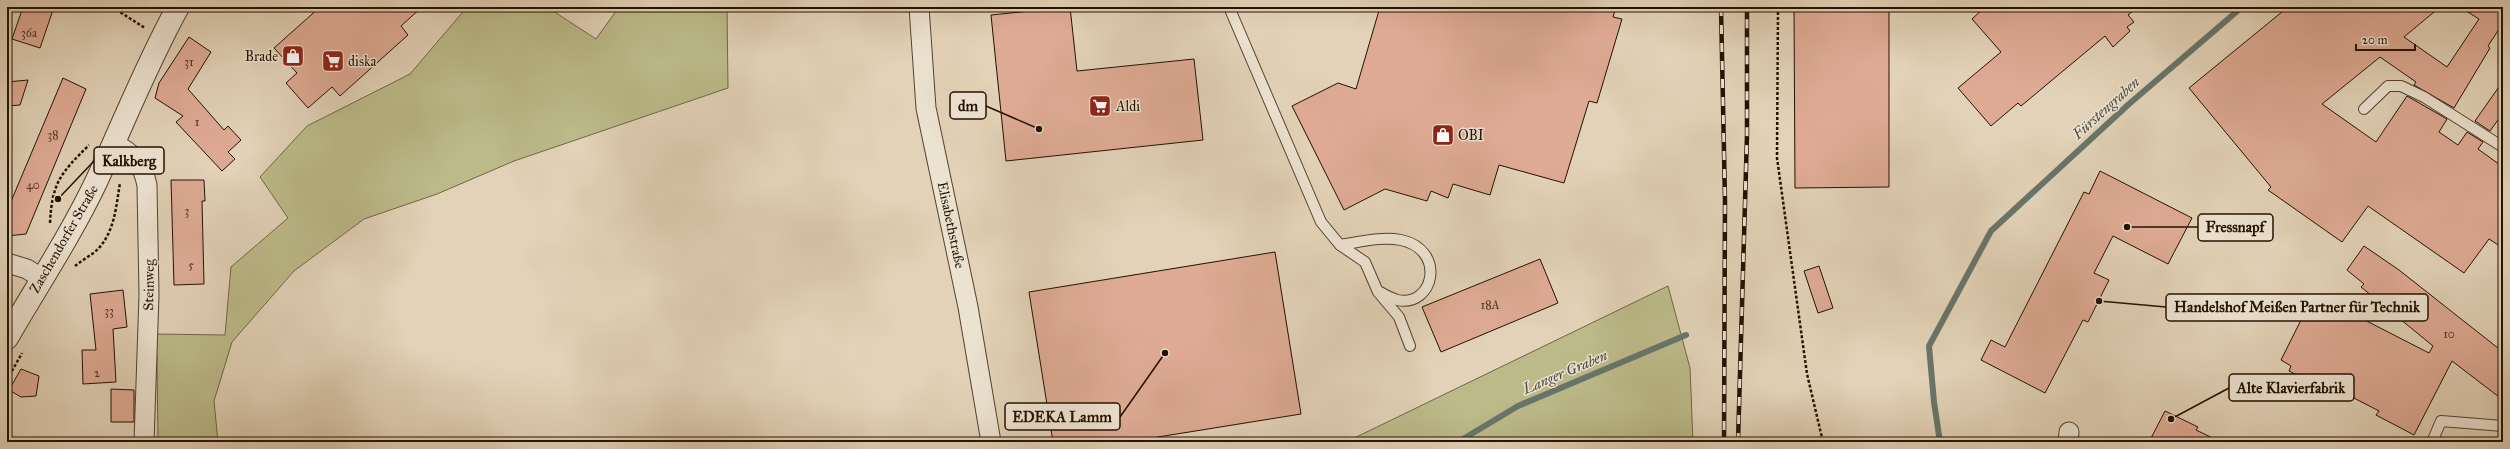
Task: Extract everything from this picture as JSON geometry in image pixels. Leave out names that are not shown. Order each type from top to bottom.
[{"type":"street","name":"Zaschendorfer Straße","points":[[7,338],[80,213],[103,140],[150,31],[178,7]]},
{"type":"street","name":"Elisabethstraße","points":[[919,7],[926,108],[968,307],[991,442]]},
{"type":"street","name":"Steinweg","points":[[103,140],[131,152],[144,172],[148,185],[150,221],[149,295],[144,442]]},
{"type":"street","points":[[7,263],[27,269],[42,278]]},
{"type":"lane","points":[[1229,7],[1321,222],[1340,245],[1365,262],[1378,292],[1399,317],[1410,346]]},
{"type":"lane","points":[[2364,109],[2388,86],[2401,86],[2424,97],[2503,147]]},
{"type":"lane","points":[[1340,245],[1381,239],[1401,240],[1417,246],[1428,258],[1432,271],[1430,284],[1415,297],[1398,300],[1378,292]]},
{"type":"lane","points":[[2432,442],[2441,421],[2503,426]]},
{"type":"path","points":[[112,7],[150,31]]},
{"type":"path","points":[[1778,7],[1776,158],[1806,374],[1823,442]]},
{"type":"path","points":[[48,228],[53,190],[64,170],[90,144],[103,140]]},
{"type":"shaded area","points":[[467,7],[547,7],[596,39],[619,7],[727,7],[728,88],[514,161],[437,194],[364,219],[294,271],[232,342],[214,401],[218,442],[158,442],[157,358],[154,334],[225,335],[231,267],[288,218],[260,177],[307,126],[410,74]]},
{"type":"shaded area","points":[[1668,286],[1690,368],[1693,442],[1346,442]]},
{"type":"building","points":[[23,7],[54,7],[40,48],[12,39]]},
{"type":"building","name":"diska","points":[[320,7],[422,7],[401,26],[408,35],[340,96],[332,87],[308,108],[286,83],[297,73],[274,48]]},
{"type":"building","name":"Aldi","points":[[1070,7],[1077,71],[1194,59],[1203,140],[1006,161],[991,15]]},
{"type":"building","name":"OBI","points":[[1380,7],[1616,7],[1613,17],[1622,19],[1597,103],[1589,101],[1564,183],[1499,165],[1490,195],[1453,184],[1448,198],[1431,191],[1427,201],[1385,189],[1344,210],[1292,106],[1338,83],[1356,89]]},
{"type":"building","points":[[1794,7],[1889,7],[1889,187],[1795,188]]},
{"type":"building","points":[[1985,7],[2138,7],[2128,15],[2134,22],[2127,27],[2130,31],[2113,47],[2105,36],[2021,106],[2018,103],[1991,126],[1958,88],[2001,52],[1972,19]]},
{"type":"building","points":[[2288,7],[2440,7],[2404,37],[2447,67],[2479,19],[2460,7],[2503,7],[2503,23],[2488,46],[2490,48],[2454,108],[2414,85],[2416,82],[2380,57],[2322,104],[2376,142],[2407,96],[2447,119],[2439,132],[2458,145],[2467,132],[2483,142],[2478,149],[2503,167],[2503,248],[2489,239],[2464,273],[2368,206],[2342,242],[2268,190],[2271,187],[2189,88]]},
{"type":"building","points":[[189,37],[211,52],[188,89],[224,130],[228,126],[241,140],[228,152],[235,159],[222,171],[176,122],[183,116],[155,98],[159,83]]},
{"type":"building","points":[[63,78],[86,89],[26,234],[7,236],[7,211]]},
{"type":"building","points":[[28,80],[20,105],[7,106],[7,82]]},
{"type":"building","points":[[2503,81],[2503,113],[2490,131],[2475,121]]},
{"type":"building","points":[[2100,171],[2192,218],[2168,264],[2113,236],[2094,273],[2109,280],[2088,322],[2083,320],[2045,393],[1981,360],[1991,340],[2005,347],[2084,192],[2089,194]]},
{"type":"building","points":[[171,180],[204,180],[205,201],[202,201],[204,284],[174,285]]},
{"type":"building","points":[[2364,246],[2399,270],[2503,352],[2503,400],[2452,361],[2414,435],[2376,415],[2379,411],[2325,383],[2323,388],[2289,371],[2291,366],[2281,360],[2314,294],[2429,353],[2433,346],[2361,287],[2364,284],[2347,270]]},
{"type":"building","points":[[1275,252],[1301,414],[1127,442],[1053,442],[1029,292]]},
{"type":"building","points":[[1540,259],[1558,303],[1441,352],[1422,307]]},
{"type":"building","points":[[1819,266],[1833,308],[1818,313],[1804,271]]},
{"type":"building","points":[[123,290],[127,327],[113,329],[116,382],[83,384],[82,350],[96,350],[90,294]]},
{"type":"building","points":[[21,369],[39,376],[36,396],[21,397],[9,390]]},
{"type":"building","points":[[111,389],[134,390],[134,422],[111,422]]},
{"type":"building","points":[[2165,411],[2198,427],[2196,430],[2221,442],[2149,442]]},
{"type":"waterway","name":"Fürstengraben","points":[[1940,442],[1934,402],[1929,346],[1991,231],[2129,104],[2242,7]]},
{"type":"waterway","name":"Langer Graben","points":[[1458,442],[1518,406],[1686,335]]},
{"type":"railway","points":[[1721,7],[1725,201],[1724,442]]},
{"type":"railway","points":[[1738,442],[1747,135],[1747,7]]},
{"type":"place","name":"Brade","points":[[293,56]]},
{"type":"place","name":"diska","points":[[333,61]]},
{"type":"place","name":"Aldi","points":[[1100,106]]},
{"type":"place","name":"dm","points":[[1039,129]]},
{"type":"place","name":"OBI","points":[[1443,135]]},
{"type":"place","name":"Kalkberg","points":[[58,199]]},
{"type":"place","name":"Fressnapf","points":[[2127,227]]},
{"type":"place","name":"Handelshof Meißen Partner für Technik","points":[[2099,301]]},
{"type":"place","name":"EDEKA Lamm","points":[[1165,353]]},
{"type":"place","name":"Alte Klavierfabrik","points":[[2171,419]]}]
